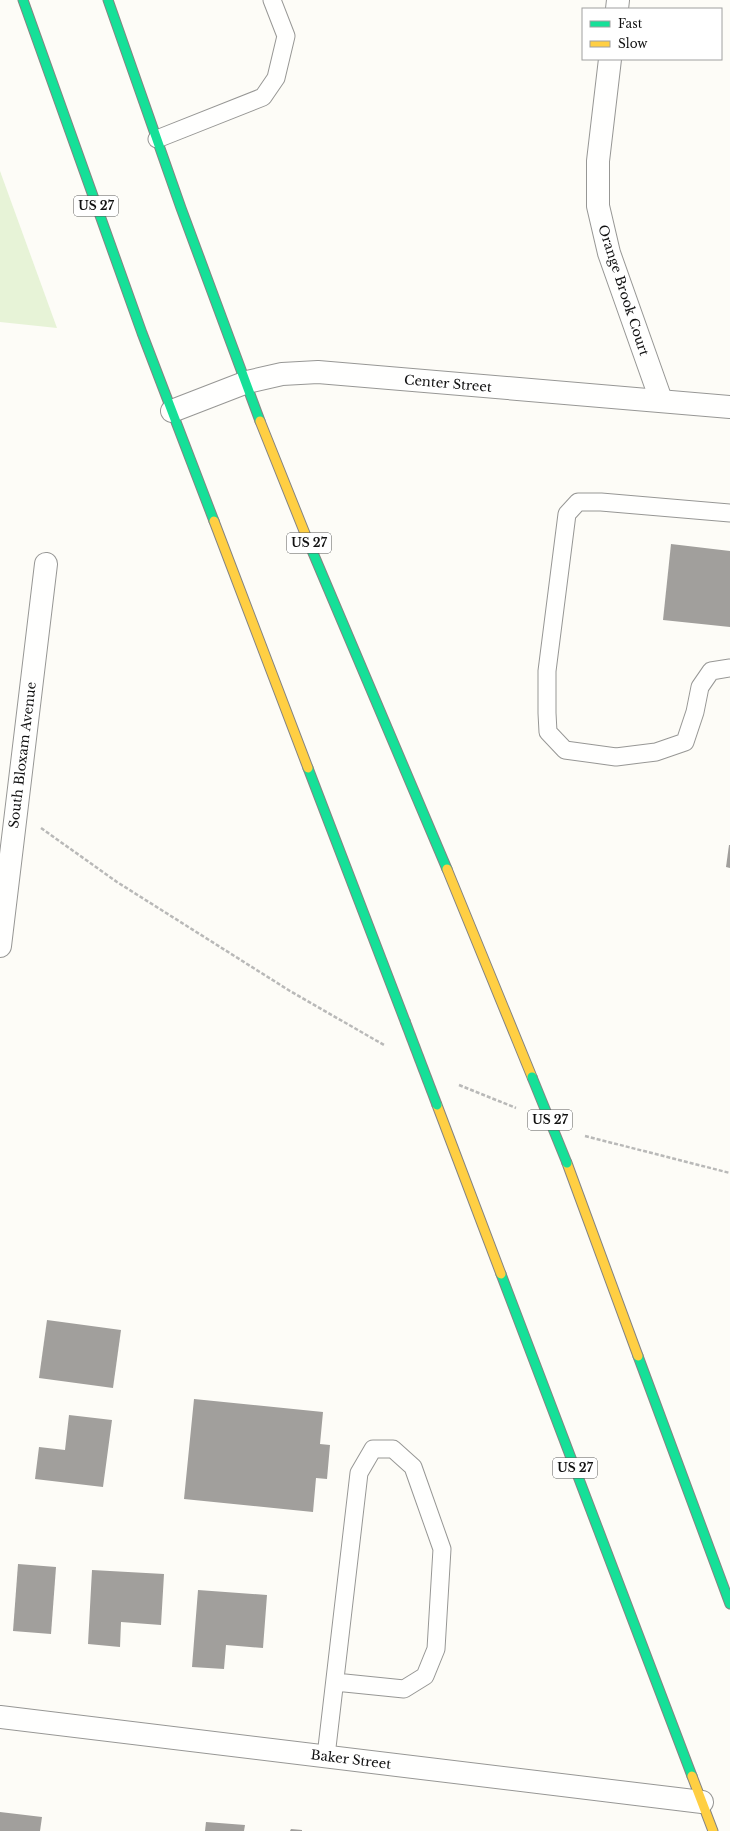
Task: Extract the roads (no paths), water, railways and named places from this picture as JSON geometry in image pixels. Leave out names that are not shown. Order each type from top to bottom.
[{"type":"highway","name":"US 27","points":[[23,0],[108,239],[172,411],[713,1831]]},
{"type":"highway","name":"US 27","points":[[108,0],[157,140],[312,551],[452,878],[568,1163],[730,1604]]},
{"type":"street","name":"Orange Brook Court","points":[[610,60],[598,161],[598,206],[609,253],[661,400]]},
{"type":"street","name":"Center Street","points":[[172,411],[247,382],[282,374],[318,372],[730,407]]},
{"type":"street","name":"South Bloxam Avenue","points":[[0,946],[15,810],[46,564]]},
{"type":"street","name":"Baker Street","points":[[0,1717],[702,1802]]},
{"type":"lane","points":[[157,140],[263,97],[276,78],[286,36],[272,0]]},
{"type":"lane","points":[[730,513],[601,502],[578,502],[568,514],[547,671],[546,713],[548,732],[565,750],[616,757],[656,752],[685,742],[696,712],[700,687],[711,671],[730,668]]},
{"type":"lane","points":[[326,1756],[359,1473],[373,1449],[393,1449],[413,1467],[442,1549],[436,1649],[425,1676],[404,1689],[335,1682]]}]
